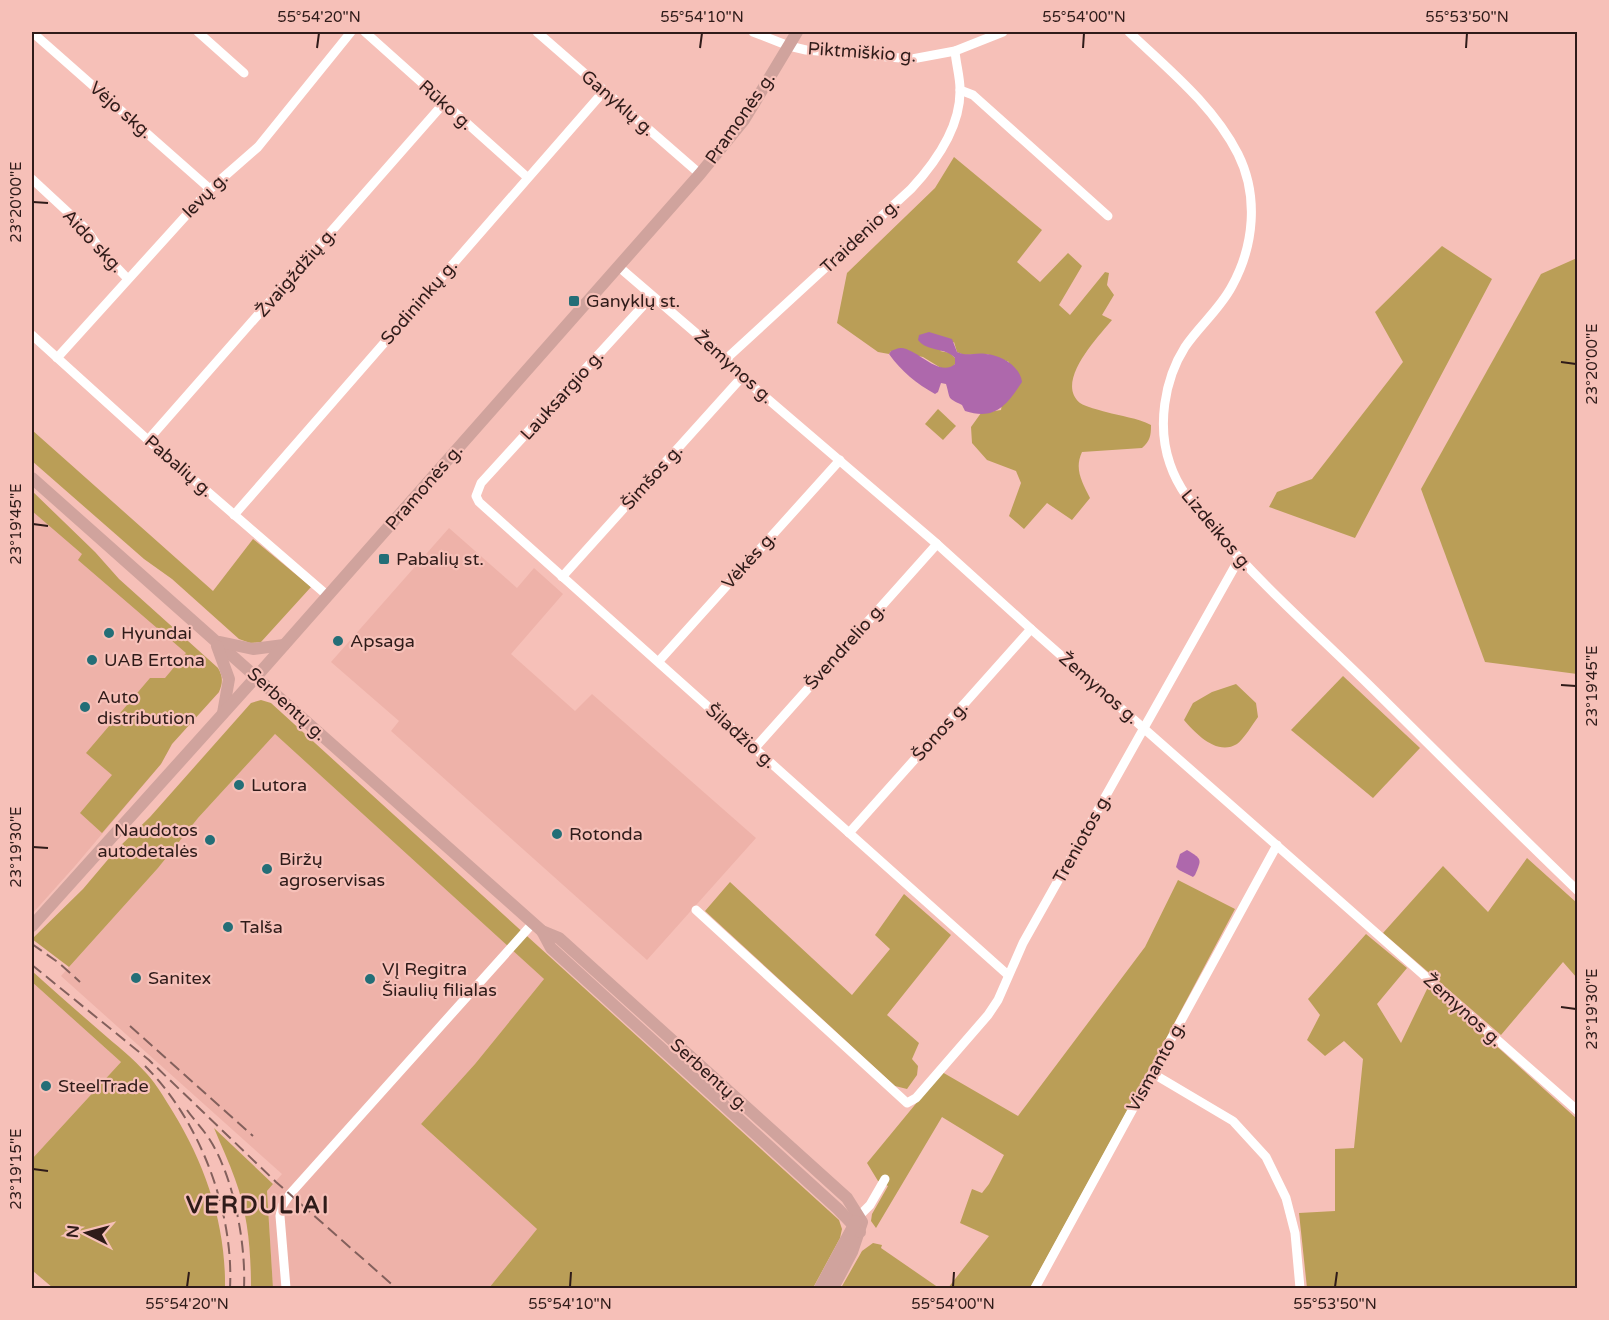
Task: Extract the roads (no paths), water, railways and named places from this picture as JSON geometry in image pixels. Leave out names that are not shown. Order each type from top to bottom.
[{"type":"main road","name":"Pramonės g.","points":[[32,927],[700,174],[744,120],[796,32]]},
{"type":"main road","name":"Serbentų g.","points":[[32,478],[538,927],[559,938],[847,1198],[857,1225]]},
{"type":"main road","points":[[215,641],[253,649],[284,645]]},
{"type":"main road","points":[[215,641],[229,679],[223,714]]},
{"type":"main road","points":[[820,1288],[857,1225]]},
{"type":"main road","points":[[833,1288],[852,1252],[857,1225]]},
{"type":"street","name":"Vėjo skg.","points":[[32,32],[210,189]]},
{"type":"street","points":[[198,32],[244,73]]},
{"type":"street","name":"Ievų g.","points":[[57,357],[210,189],[258,147],[351,32]]},
{"type":"street","name":"Rūko g.","points":[[365,32],[527,177]]},
{"type":"street","name":"Ganyklų g.","points":[[537,32],[700,174]]},
{"type":"street","name":"Piktmiškio g.","points":[[753,32],[806,50],[912,59],[955,51],[1003,32]]},
{"type":"street","name":"Lizdeikos g.","points":[[1129,32],[1201,101],[1223,130],[1246,174],[1251,197],[1250,236],[1232,287],[1185,348],[1173,374],[1164,408],[1163,431],[1169,463],[1183,495],[1239,559],[1578,891]]},
{"type":"street","name":"Traidenio g.","points":[[726,358],[911,189],[930,168],[943,148],[960,90],[955,51]]},
{"type":"street","points":[[960,90],[973,95],[1108,216]]},
{"type":"street","name":"Sodininkų g.","points":[[234,515],[604,91]]},
{"type":"street","name":"Žvaigždžių g.","points":[[148,440],[444,103]]},
{"type":"street","name":"Aido skg.","points":[[32,179],[86,229],[102,252],[127,278]]},
{"type":"street","name":"Žemynos g.","points":[[619,267],[726,358],[742,376],[937,544],[1578,1111]]},
{"type":"street","name":"Lauksargio g.","points":[[477,496],[481,483],[652,296]]},
{"type":"street","name":"Pabalių g.","points":[[32,335],[148,440],[328,596]]},
{"type":"street","name":"Šimšos g.","points":[[562,577],[742,376]]},
{"type":"street","name":"Vėkės g.","points":[[658,661],[840,460]]},
{"type":"street","name":"Šiladžio g.","points":[[477,496],[479,502],[562,577],[1008,975]]},
{"type":"street","name":"Švendrelio g.","points":[[754,749],[937,544]]},
{"type":"street","name":"Treniotos g.","points":[[696,910],[908,1104],[916,1098],[988,1015],[998,1000],[1023,943],[1239,559]]},
{"type":"street","name":"Šonos g.","points":[[849,833],[1031,629]]},
{"type":"street","name":"Vismanto g.","points":[[1035,1288],[1277,845]]},
{"type":"street","points":[[286,1288],[280,1216],[282,1206],[290,1194],[538,927]]},
{"type":"street","points":[[1152,1073],[1233,1121],[1266,1157],[1286,1198],[1295,1233],[1300,1288]]},
{"type":"street","points":[[857,1225],[885,1179]]},
{"type":"railway","points":[[32,944],[59,963],[80,982]]},
{"type":"railway","points":[[32,965],[149,1060],[276,1182],[396,1288]]},
{"type":"railway","points":[[130,1026],[253,1136]]},
{"type":"railway","points":[[145,1066],[165,1088],[182,1113],[210,1169],[226,1229],[230,1259],[230,1288]]},
{"type":"railway","points":[[187,1110],[210,1140],[226,1173],[237,1212],[243,1252],[244,1288]]},
{"type":"place","name":"Ganyklų st.","points":[[574,301]]},
{"type":"place","name":"Pabalių st.","points":[[384,559]]},
{"type":"place","name":"Hyundai","points":[[109,633]]},
{"type":"place","name":"Apsaga","points":[[338,641]]},
{"type":"place","name":"UAB Ertona","points":[[92,660]]},
{"type":"place","name":"Auto distribution","points":[[85,707]]},
{"type":"place","name":"Lutora","points":[[239,785]]},
{"type":"place","name":"Rotonda","points":[[557,834]]},
{"type":"place","name":"Naudotos autodetalės","points":[[210,840]]},
{"type":"place","name":"Biržų agroservisas","points":[[267,869]]},
{"type":"place","name":"Talša","points":[[228,927]]},
{"type":"place","name":"Sanitex","points":[[136,978]]},
{"type":"place","name":"VĮ Regitra Šiaulių filialas","points":[[370,979]]},
{"type":"place","name":"SteelTrade","points":[[46,1086]]},
{"type":"district","name":"VERDULIAI","points":[[258,1205]]}]
